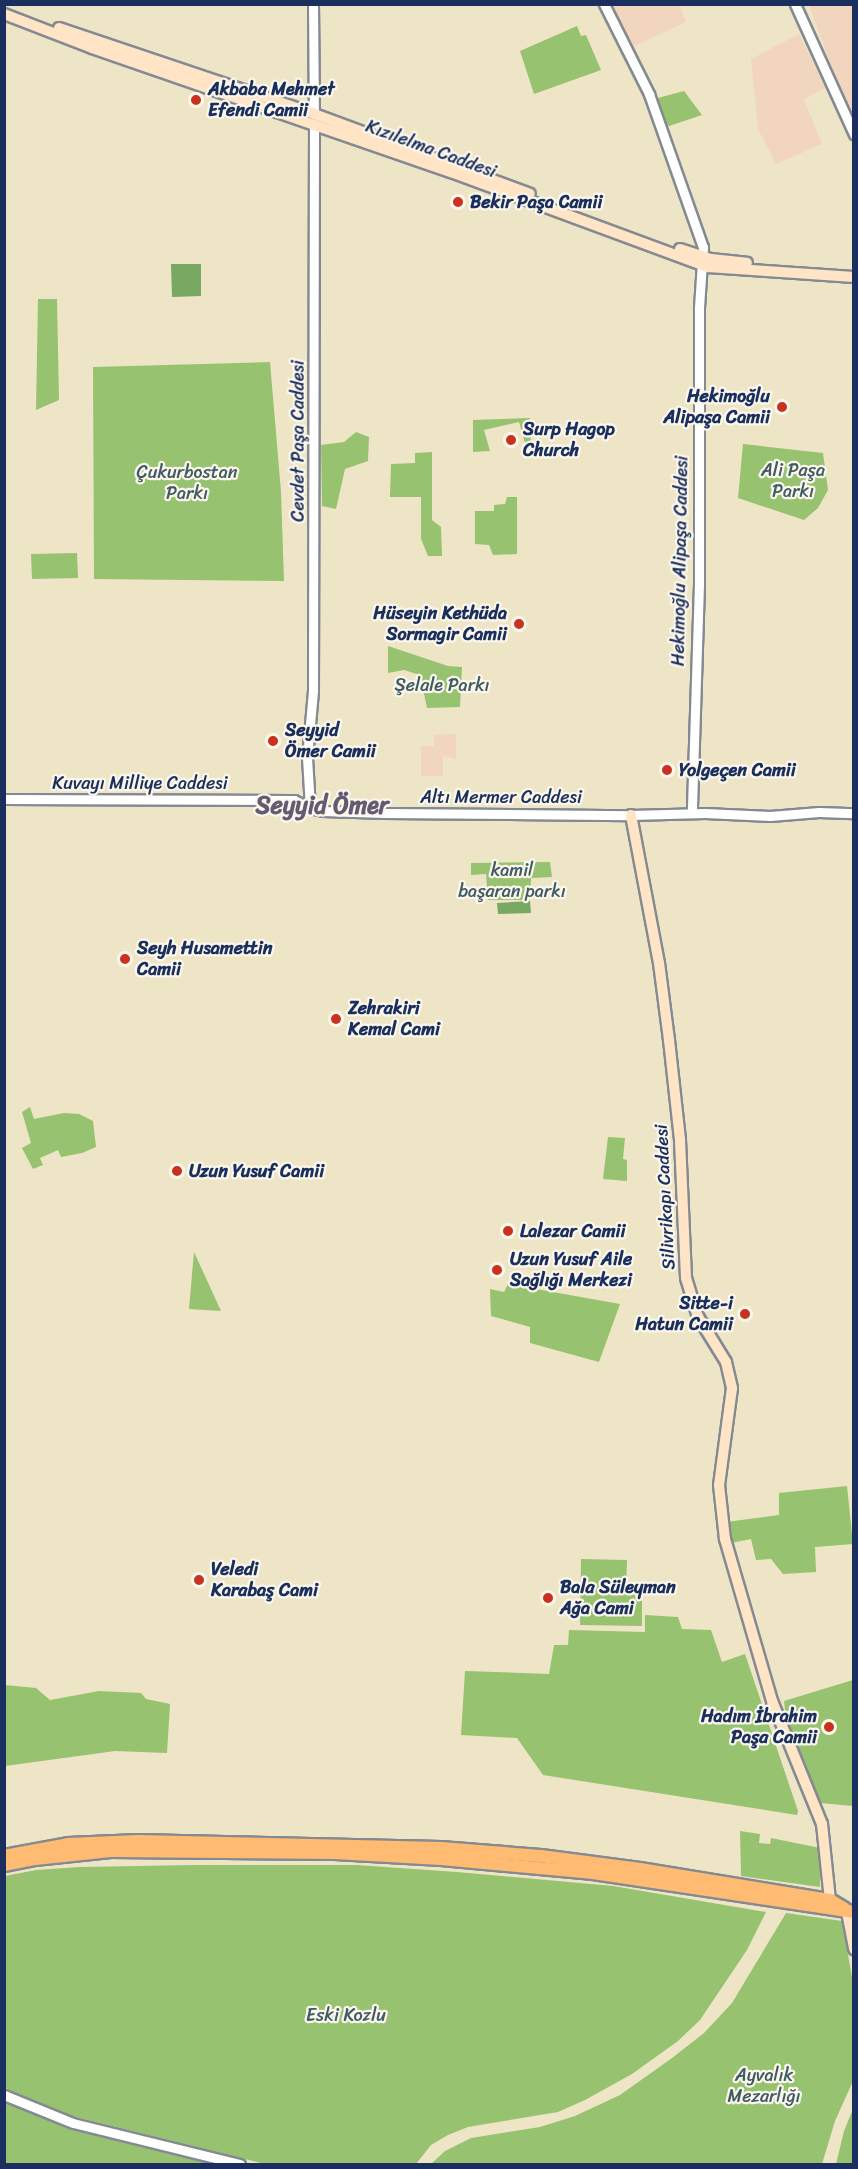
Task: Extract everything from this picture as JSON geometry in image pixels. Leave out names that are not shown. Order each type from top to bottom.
[{"type":"main road","name":"Kızılelma Caddesi","points":[[4,9],[93,44]]},
{"type":"main road","name":"Kızılelma Caddesi","points":[[4,14],[314,119],[703,261],[717,269],[854,277]]},
{"type":"main road","name":"Kızılelma Caddesi","points":[[703,261],[854,270]]},
{"type":"main road","name":"Silivrikapı Caddesi","points":[[632,815],[657,954],[669,1040],[681,1150],[686,1278],[697,1315],[726,1362],[732,1388],[719,1485],[725,1539],[772,1701],[822,1824],[854,1949]]},
{"type":"main road","points":[[4,1856],[68,1844],[138,1840],[441,1848],[566,1859],[844,1908]]},
{"type":"main road","points":[[4,1865],[35,1859],[111,1851],[335,1853],[430,1858],[593,1873],[844,1908]]},
{"type":"street","name":"Cevdet Paşa Caddesi","points":[[309,808],[307,758],[313,691],[313,4]]},
{"type":"street","name":"Hekimoğlu Alipaşa Caddesi","points":[[604,4],[649,94],[695,220],[703,261],[697,495],[699,584],[692,813]]},
{"type":"street","points":[[795,4],[854,134]]},
{"type":"street","name":"Kuvayı Milliye Caddesi","points":[[4,799],[294,800],[309,808]]},
{"type":"street","name":"Altı Mermer Caddesi","points":[[309,808],[334,812],[385,813],[632,815],[692,813]]},
{"type":"street","points":[[692,813],[770,816],[819,812],[854,813]]},
{"type":"street","points":[[4,2096],[73,2123],[240,2164]]},
{"type":"shaded area","points":[[610,5],[679,5],[686,22],[632,47]]},
{"type":"shaded area","points":[[809,5],[853,5],[853,126],[824,46]]},
{"type":"shaded area","points":[[799,34],[825,88],[804,99],[822,144],[776,164],[758,129],[751,59]]},
{"type":"shaded area","points":[[456,734],[456,759],[443,756],[443,776],[421,776],[421,746],[434,746],[434,735]]},
{"type":"green space","points":[[577,26],[581,36],[586,35],[601,70],[534,94],[520,51]]},
{"type":"green space","points":[[684,91],[702,115],[666,127],[654,99]]},
{"type":"green space","points":[[171,264],[201,264],[201,296],[172,297]]},
{"type":"green space","points":[[38,299],[57,299],[59,400],[36,410]]},
{"type":"green space","name":"Çukurbostan Parkı","points":[[270,362],[281,492],[284,581],[94,579],[93,367]]},
{"type":"green space","points":[[530,418],[531,449],[527,450],[519,422],[484,430],[490,451],[473,452],[473,420]]},
{"type":"green space","points":[[356,432],[369,437],[368,461],[345,469],[336,509],[322,506],[321,445],[344,442]]},
{"type":"green space","name":"Ali Paşa Parkı","points":[[743,444],[823,453],[828,490],[818,508],[804,520],[738,498]]},
{"type":"green space","points":[[432,452],[432,520],[441,527],[442,556],[428,556],[421,539],[421,497],[390,497],[391,464],[415,463],[415,453]]},
{"type":"green space","points":[[507,497],[517,497],[517,554],[493,555],[489,545],[475,544],[475,511],[494,511],[494,505],[505,504]]},
{"type":"green space","points":[[77,553],[78,578],[32,579],[31,554]]},
{"type":"green space","name":"Şelale Parkı","points":[[388,646],[448,666],[462,667],[460,707],[427,708],[420,675],[404,670],[388,673]]},
{"type":"green space","name":"kamil başaran parkı","points":[[550,862],[552,877],[531,878],[530,900],[488,900],[486,874],[471,875],[471,863]]},
{"type":"green space","points":[[530,901],[531,913],[498,914],[497,903]]},
{"type":"green space","points":[[30,1107],[34,1119],[64,1113],[79,1114],[93,1121],[96,1147],[82,1153],[61,1157],[58,1150],[40,1158],[43,1165],[33,1169],[22,1148],[31,1143],[22,1112]]},
{"type":"green space","points":[[608,1137],[625,1138],[623,1159],[627,1160],[627,1181],[603,1179]]},
{"type":"green space","points":[[194,1252],[221,1311],[189,1309]]},
{"type":"green space","points":[[508,1284],[620,1304],[599,1362],[530,1343],[530,1327],[491,1316],[490,1289],[504,1292]]},
{"type":"green space","points":[[847,1486],[853,1544],[815,1547],[816,1572],[783,1574],[771,1559],[756,1560],[751,1539],[731,1543],[726,1522],[779,1515],[779,1493]]},
{"type":"green space","points":[[581,1559],[627,1560],[626,1591],[642,1591],[642,1626],[580,1625]]},
{"type":"green space","points":[[645,1615],[678,1617],[682,1629],[711,1630],[722,1662],[745,1654],[798,1811],[797,1815],[543,1775],[517,1738],[461,1735],[465,1671],[549,1674],[554,1645],[568,1645],[569,1630],[645,1632]]},
{"type":"green space","points":[[853,1680],[853,1806],[820,1803],[786,1718],[784,1701]]},
{"type":"green space","points":[[5,1685],[36,1688],[50,1700],[99,1691],[141,1693],[146,1699],[170,1704],[167,1753],[115,1751],[5,1766]]},
{"type":"green space","points":[[740,1831],[760,1834],[759,1843],[770,1844],[771,1838],[820,1848],[820,1887],[741,1876]]},
{"type":"green space","name":"Eski Kozlu","points":[[357,1865],[457,1872],[613,1886],[766,1912],[747,1950],[700,2020],[678,2041],[632,2074],[585,2100],[558,2112],[468,2127],[431,2145],[416,2164],[265,2164],[64,2114],[5,2088],[5,1876],[36,1870],[79,1867]]},
{"type":"green space","name":"Ayvalık Mezarlığı","points":[[786,1913],[842,1921],[853,1983],[853,2081],[835,2121],[822,2164],[431,2164],[445,2151],[471,2138],[540,2127],[575,2116],[620,2095],[704,2033],[732,2003]]},
{"type":"green space","points":[[4,2101],[69,2129],[153,2147],[216,2164],[5,2164]]},
{"type":"green space","points":[[853,2109],[853,2164],[836,2164],[844,2131]]},
{"type":"place","name":"Akbaba Mehmet Efendi Camii","points":[[196,100]]},
{"type":"place","name":"Bekir Paşa Camii","points":[[458,202]]},
{"type":"place","name":"Hekimoğlu Alipaşa Camii","points":[[782,407]]},
{"type":"place","name":"Surp Hagop Church","points":[[511,440]]},
{"type":"place","name":"Hüseyin Kethüda Sormagir Camii","points":[[519,624]]},
{"type":"place","name":"Seyyid Ömer Camii","points":[[273,741]]},
{"type":"place","name":"Yolgeçen Camii","points":[[667,770]]},
{"type":"place","name":"Seyh Husamettin Camii","points":[[125,959]]},
{"type":"place","name":"Zehrakiri Kemal Cami","points":[[336,1019]]},
{"type":"place","name":"Uzun Yusuf Camii","points":[[177,1171]]},
{"type":"place","name":"Lalezar Camii","points":[[508,1231]]},
{"type":"place","name":"Uzun Yusuf Aile Sağlığı Merkezi","points":[[497,1270]]},
{"type":"place","name":"Sitte-i Hatun Camii","points":[[745,1314]]},
{"type":"place","name":"Veledi Karabaş Cami","points":[[199,1580]]},
{"type":"place","name":"Bala Süleyman Ağa Cami","points":[[548,1598]]},
{"type":"place","name":"Hadım İbrahim Paşa Camii","points":[[829,1727]]},
{"type":"district","name":"Seyyid Ömer","points":[[322,806]]}]
